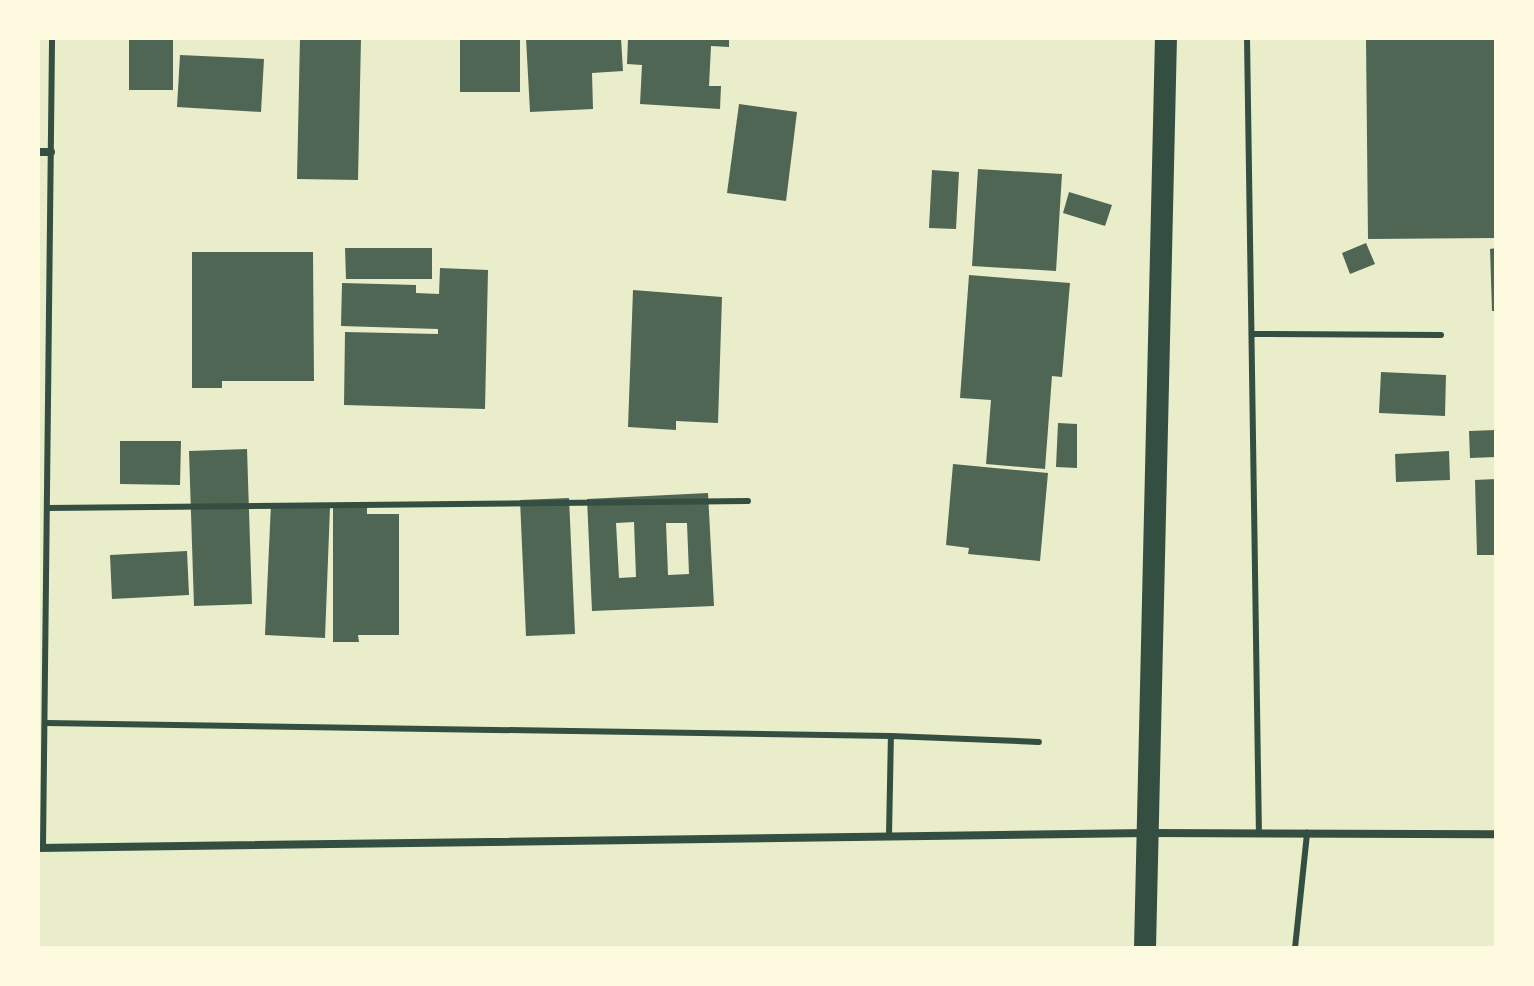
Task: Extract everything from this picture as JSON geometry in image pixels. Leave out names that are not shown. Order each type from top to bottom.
[{"type":"highway","points":[[1145,948],[1166,38]]},
{"type":"street","points":[[38,152],[51,152]]},
{"type":"street","points":[[40,848],[1148,833],[1496,834]]},
{"type":"lane","points":[[40,848],[46,723],[52,38]]},
{"type":"lane","points":[[1247,38],[1259,833]]},
{"type":"lane","points":[[1252,334],[1441,335]]},
{"type":"lane","points":[[47,508],[748,501]]},
{"type":"lane","points":[[46,723],[891,736],[1039,742]]},
{"type":"lane","points":[[889,836],[891,736]]},
{"type":"lane","points":[[1295,948],[1307,833]]},
{"type":"building","points":[[129,38],[173,38],[173,90],[129,90]]},
{"type":"building","points":[[300,38],[361,38],[358,180],[297,179]]},
{"type":"building","points":[[460,38],[520,38],[520,92],[460,92]]},
{"type":"building","points":[[526,38],[621,38],[623,71],[592,73],[593,109],[530,112]]},
{"type":"building","points":[[628,38],[729,38],[729,47],[711,46],[709,86],[721,86],[720,109],[640,104],[642,65],[627,64]]},
{"type":"building","points":[[1366,38],[1496,38],[1496,238],[1368,239]]},
{"type":"building","points":[[180,55],[264,59],[261,112],[177,107]]},
{"type":"building","points":[[739,104],[797,112],[786,201],[727,193]]},
{"type":"building","points":[[978,169],[1062,174],[1056,271],[972,266]]},
{"type":"building","points":[[932,170],[959,172],[956,229],[929,228]]},
{"type":"building","points":[[1069,192],[1112,205],[1105,226],[1063,213]]},
{"type":"building","points":[[1366,243],[1375,264],[1350,274],[1342,253]]},
{"type":"building","points":[[345,248],[432,248],[432,279],[346,279]]},
{"type":"building","points":[[1496,248],[1496,311],[1492,311],[1490,249]]},
{"type":"building","points":[[192,252],[313,252],[314,381],[222,381],[222,388],[192,388]]},
{"type":"building","points":[[440,268],[488,270],[485,409],[344,405],[345,332],[438,334],[438,329],[341,326],[342,283],[416,285],[416,293],[439,294]]},
{"type":"building","points":[[969,275],[1070,283],[1062,377],[1052,376],[1045,469],[986,464],[991,400],[960,398]]},
{"type":"building","points":[[633,290],[722,297],[718,423],[676,421],[676,430],[628,427]]},
{"type":"building","points":[[1381,372],[1446,375],[1445,416],[1379,413]]},
{"type":"building","points":[[1058,423],[1077,424],[1077,468],[1056,467]]},
{"type":"building","points":[[1496,430],[1496,457],[1470,458],[1469,431]]},
{"type":"building","points":[[120,441],[181,441],[180,485],[120,484]]},
{"type":"building","points":[[247,449],[252,604],[194,606],[189,451]]},
{"type":"building","points":[[1449,451],[1450,480],[1396,482],[1395,454]]},
{"type":"building","points":[[953,464],[1048,473],[1040,561],[968,554],[969,548],[946,545]]},
{"type":"building","points":[[1496,479],[1496,555],[1477,555],[1475,480]]},
{"type":"building","points":[[708,493],[714,606],[592,611],[587,499]],"holes":[[[634,522],[636,577],[619,578],[616,523]],[[666,523],[687,523],[689,574],[668,575]]]},
{"type":"building","points":[[569,498],[575,634],[526,636],[520,500]]},
{"type":"building","points":[[271,504],[330,507],[325,638],[265,635]]},
{"type":"building","points":[[333,507],[367,507],[367,514],[399,514],[399,635],[358,635],[359,642],[333,642]]},
{"type":"building","points":[[187,551],[189,595],[112,599],[110,555]]}]
